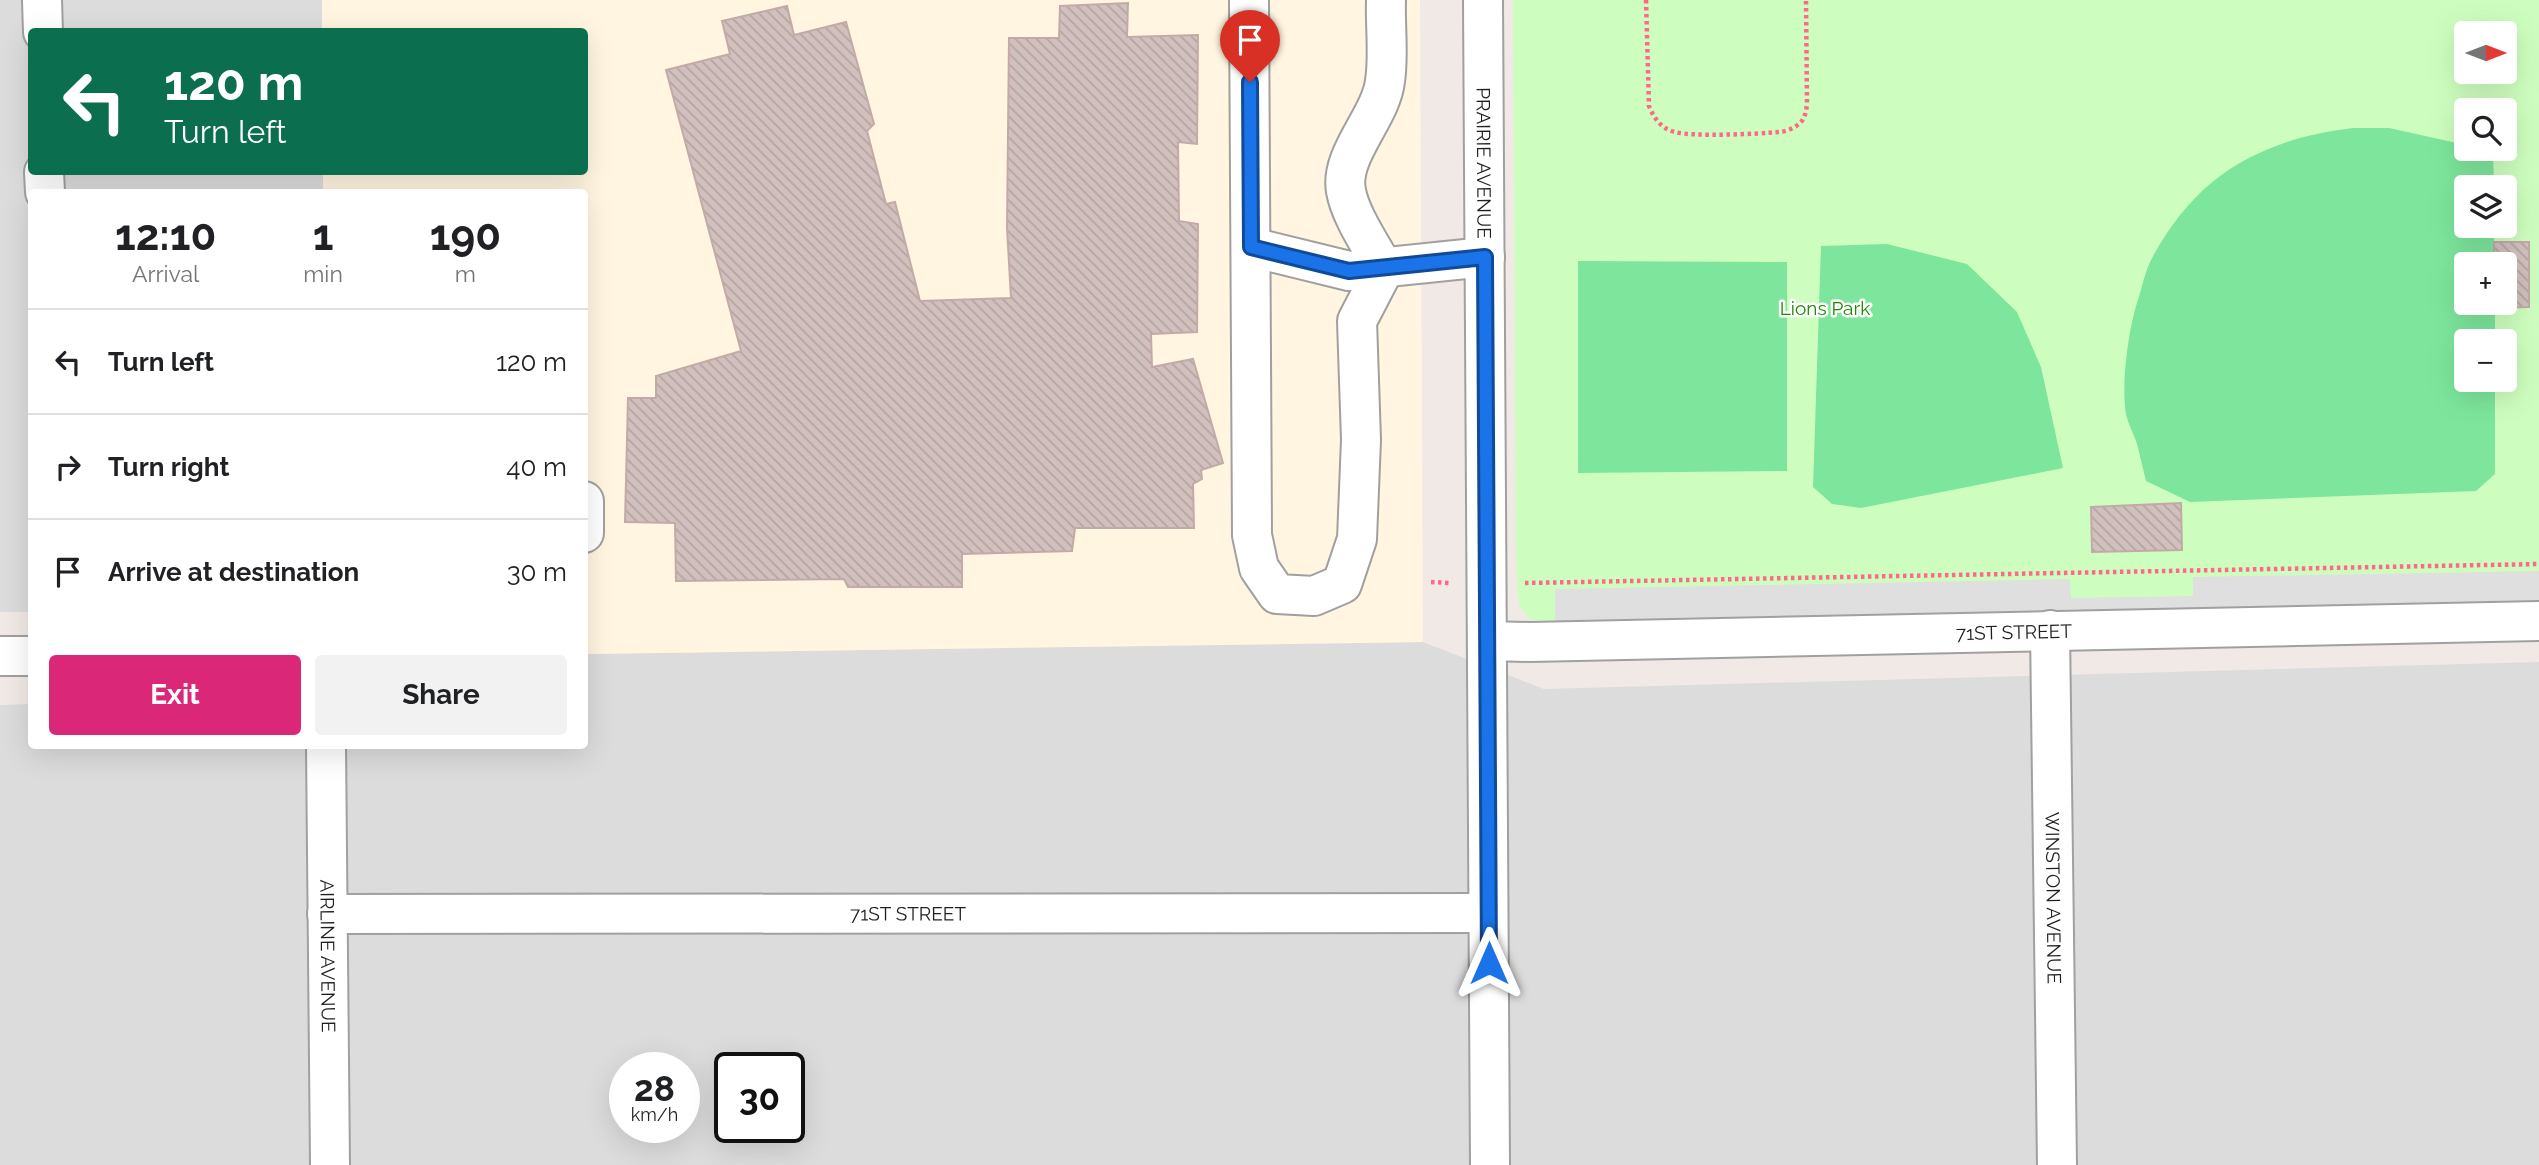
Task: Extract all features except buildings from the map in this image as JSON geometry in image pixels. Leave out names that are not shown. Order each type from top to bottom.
[{"type":"street","points":[[42,0],[43,28]]},
{"type":"street","points":[[1249,0],[1252,535],[1259,568],[1277,594],[1314,596],[1342,584],[1357,539],[1361,440],[1357,321],[1384,269]]},
{"type":"street","points":[[1384,269],[1345,190],[1349,162],[1374,114],[1385,83],[1385,0]]},
{"type":"street","name":"PRAIRIE AVENUE","points":[[1483,0],[1490,1165]]},
{"type":"street","points":[[1251,247],[1349,271],[1485,257]]},
{"type":"street","name":"71ST STREET","points":[[1487,641],[2539,621]]},
{"type":"street","name":"WINSTON AVENUE","points":[[2050,630],[2057,1165]]},
{"type":"street","points":[[0,656],[28,656]]},
{"type":"street","name":"AIRLINE AVENUE","points":[[326,749],[330,1165]]},
{"type":"street","name":"71ST STREET","points":[[327,914],[1489,913]]},
{"type":"path","points":[[1646,0],[1649,106],[1654,117],[1665,128],[1676,133],[1692,134],[1782,132],[1799,124],[1807,104],[1806,0]]},
{"type":"path","points":[[1431,582],[1487,584],[2539,564]]},
{"type":"shaded area","points":[[0,0],[322,0],[322,28],[28,28],[28,175],[323,175],[323,189],[28,189],[28,612],[0,612]]},
{"type":"shaded area","points":[[322,0],[1420,0],[1423,642],[588,654],[588,189],[323,189],[323,175],[588,175],[588,28],[322,28]]},
{"type":"shaded area","points":[[2539,571],[2539,621],[1555,641],[1555,589],[2070,579],[2071,598],[2193,596],[2193,577]]},
{"type":"shaded area","points":[[1423,642],[1544,689],[2539,662],[2539,1165],[0,1165],[0,705],[28,704],[28,749],[588,749],[588,654]]},
{"type":"green space","name":"Lions Park","points":[[1513,0],[2539,0],[2539,603],[1555,622],[1530,619],[1519,606],[1516,565]]},
{"type":"green space","points":[[2353,128],[2389,128],[2454,142],[2454,161],[2493,161],[2494,175],[2454,175],[2454,238],[2494,238],[2494,252],[2454,252],[2454,315],[2495,315],[2495,329],[2454,329],[2454,392],[2495,392],[2495,474],[2476,491],[2190,502],[2146,481],[2126,414],[2126,358],[2147,268],[2170,229],[2211,183],[2261,152],[2320,133]]},
{"type":"green space","points":[[1887,244],[1967,264],[2017,312],[2041,367],[2063,468],[1861,508],[1832,504],[1813,487],[1821,246]]},
{"type":"green space","points":[[1578,261],[1787,262],[1787,471],[1578,473]]},
{"type":"route","points":[[1250,82],[1251,247],[1349,271],[1485,257],[1489,963]]}]
